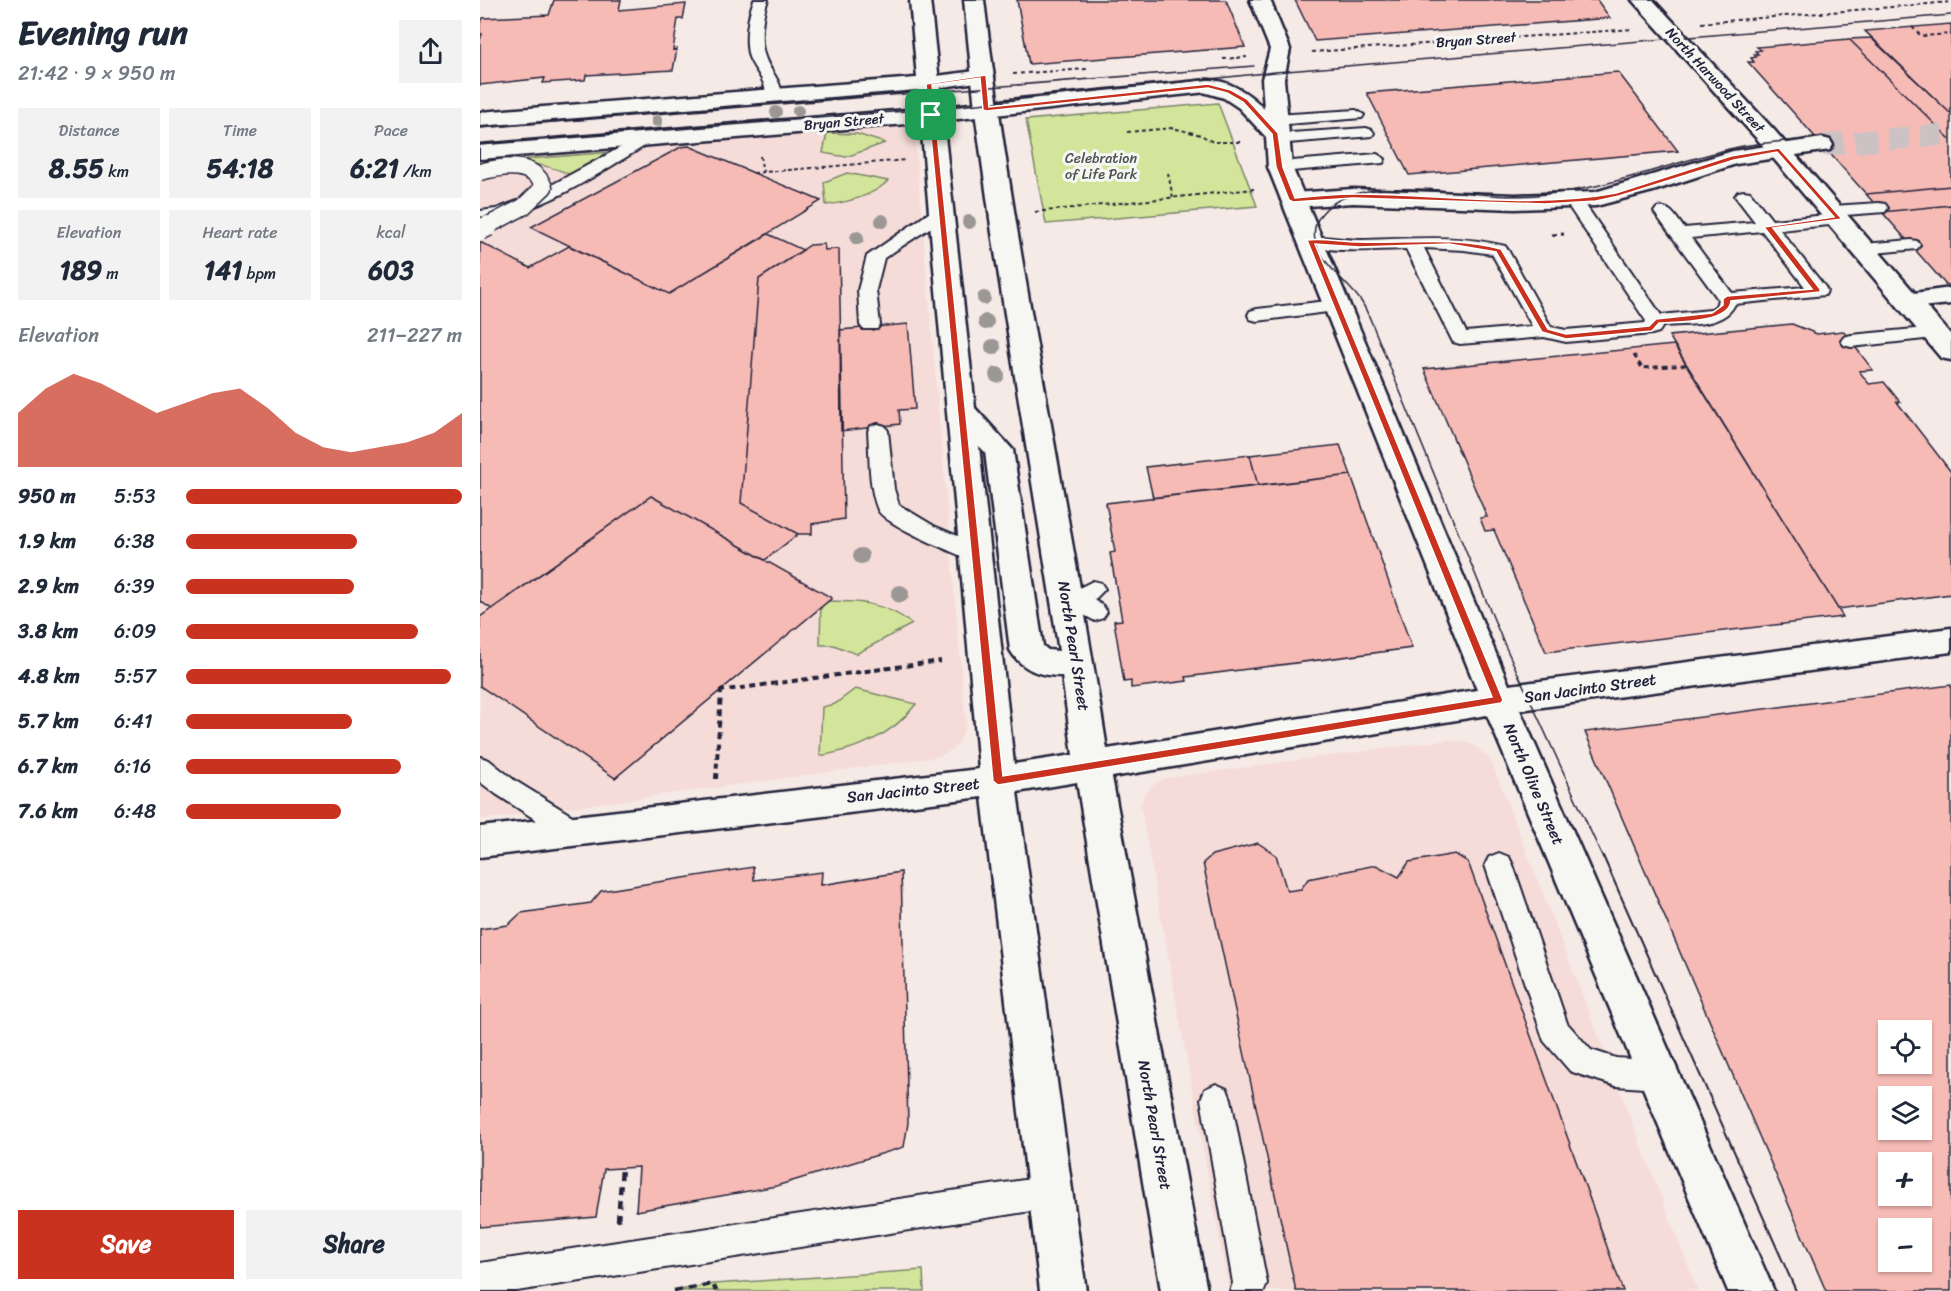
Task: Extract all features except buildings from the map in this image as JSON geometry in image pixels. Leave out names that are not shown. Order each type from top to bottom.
[{"type":"street","points":[[920,0],[998,781],[1063,1291]]},
{"type":"street","name":"North Pearl Street","points":[[974,0],[986,110],[1004,233],[1083,601],[1077,663],[1092,765],[1184,1291]]},
{"type":"street","name":"North Olive Street","points":[[1260,0],[1280,49],[1273,80],[1280,167],[1498,700],[1751,1291]]},
{"type":"street","name":"North Harwood Street","points":[[1642,0],[1779,150],[1943,342]]},
{"type":"street","name":"Bryan Street","points":[[480,119],[929,84],[983,76]]},
{"type":"street","name":"Bryan Street","points":[[480,152],[931,115],[1208,86],[1229,91],[1245,100],[1276,131]]},
{"type":"street","points":[[1293,200],[1364,196],[1515,202],[1574,201],[1617,194],[1727,159],[1822,145]]},
{"type":"street","points":[[1908,300],[1951,296]]},
{"type":"street","points":[[961,410],[999,450],[1027,650],[1032,658],[1042,662],[1077,663]]},
{"type":"street","name":"San Jacinto Street","points":[[480,842],[998,781],[1498,700],[1951,640]]},
{"type":"lane","points":[[761,0],[757,8],[756,54],[771,76],[774,96]]},
{"type":"lane","points":[[1276,131],[1356,115]]},
{"type":"lane","points":[[1276,131],[1366,133]]},
{"type":"lane","points":[[480,216],[508,213],[574,180],[647,138]]},
{"type":"lane","points":[[1280,167],[1377,159]]},
{"type":"lane","points":[[480,172],[501,168],[534,171],[542,178],[544,187],[538,196],[522,208],[480,230]]},
{"type":"lane","points":[[1727,299],[1818,291],[1744,196]]},
{"type":"lane","points":[[1574,201],[1656,321]]},
{"type":"lane","points":[[1679,234],[1768,227],[1878,208]]},
{"type":"lane","points":[[870,325],[867,290],[876,256],[942,212]]},
{"type":"lane","points":[[1656,321],[1714,315],[1726,306],[1727,299],[1663,212]]},
{"type":"lane","points":[[1310,241],[1359,245],[1412,242],[1475,244],[1499,250],[1545,331]]},
{"type":"lane","points":[[1412,242],[1460,338],[1545,331],[1566,336],[1652,328],[1656,321]]},
{"type":"lane","points":[[1864,249],[1911,245]]},
{"type":"lane","points":[[1257,315],[1336,306]]},
{"type":"lane","points":[[1851,341],[1943,342]]},
{"type":"lane","points":[[878,431],[883,489],[889,509],[926,531],[976,553]]},
{"type":"lane","points":[[480,767],[505,787],[573,830]]},
{"type":"lane","points":[[1499,865],[1556,1031],[1581,1061],[1616,1071],[1658,1076]]},
{"type":"lane","points":[[1216,1099],[1250,1283],[1247,1291]]},
{"type":"lane","points":[[480,1280],[1050,1192]]},
{"type":"path","points":[[1694,24],[1951,2]]},
{"type":"path","points":[[1912,27],[1921,36],[1951,34]]},
{"type":"path","name":"Bryan Street","points":[[1312,52],[1639,28]]},
{"type":"path","points":[[1127,132],[1173,128],[1201,135],[1213,142],[1244,141]]},
{"type":"path","points":[[760,156],[763,173]]},
{"type":"path","points":[[753,172],[912,160]]},
{"type":"path","points":[[1168,173],[1173,198]]},
{"type":"path","points":[[1033,212],[1261,189]]},
{"type":"path","points":[[1630,349],[1642,368],[1686,365]]},
{"type":"path","points":[[716,780],[720,691],[941,661]]},
{"type":"path","points":[[674,1291],[712,1284],[716,1291]]},
{"type":"shaded area","points":[[904,123],[913,130],[915,140],[966,725],[959,743],[952,750],[938,757],[480,820],[480,155]]},
{"type":"shaded area","points":[[1447,740],[1465,742],[1475,746],[1489,758],[1493,766],[1698,1291],[1229,1291],[1140,804],[1145,793],[1165,778]]},
{"type":"green space","name":"Celebration of Life Park","points":[[1218,103],[1257,206],[1046,224],[1026,120]]},
{"type":"green space","points":[[827,133],[857,134],[885,143],[846,157],[823,153]]},
{"type":"green space","points":[[612,152],[571,175],[548,167],[526,164],[504,164],[480,168],[480,163]]},
{"type":"green space","points":[[847,173],[888,181],[859,198],[826,205],[824,182]]},
{"type":"green space","points":[[821,601],[869,604],[902,616],[912,624],[856,654],[834,645],[820,645]]},
{"type":"green space","points":[[855,689],[916,704],[907,715],[885,733],[861,745],[820,756],[822,707],[835,704]]},
{"type":"green space","points":[[923,1270],[924,1291],[674,1291],[713,1284]]},
{"type":"tunnel","points":[[1822,145],[1951,134]]},
{"type":"tram line","points":[[480,145],[931,109],[1275,72],[1951,15]]},
{"type":"tram line","points":[[480,128],[1254,66]]},
{"type":"tram line","points":[[1603,858],[1502,639],[1368,313],[1361,301],[1328,264],[1316,243],[1314,232],[1317,221],[1330,205],[1351,195],[1376,190],[1433,190],[1507,196],[1565,192],[1593,187],[1740,147],[1815,138]]},
{"type":"tram line","points":[[1603,856],[1796,1291]]},
{"type":"route","points":[[983,76],[986,110],[1208,86],[1229,91],[1245,100],[1276,134],[1280,167],[1293,200],[1330,196],[1387,196],[1515,202],[1574,201],[1617,194],[1733,158],[1779,150],[1839,219],[1768,227],[1818,291],[1727,299],[1722,312],[1714,315],[1656,321],[1652,328],[1566,336],[1545,331],[1499,250],[1475,244],[1449,242],[1359,245],[1310,241],[1498,700],[998,781],[931,115],[929,84],[983,76]]}]
